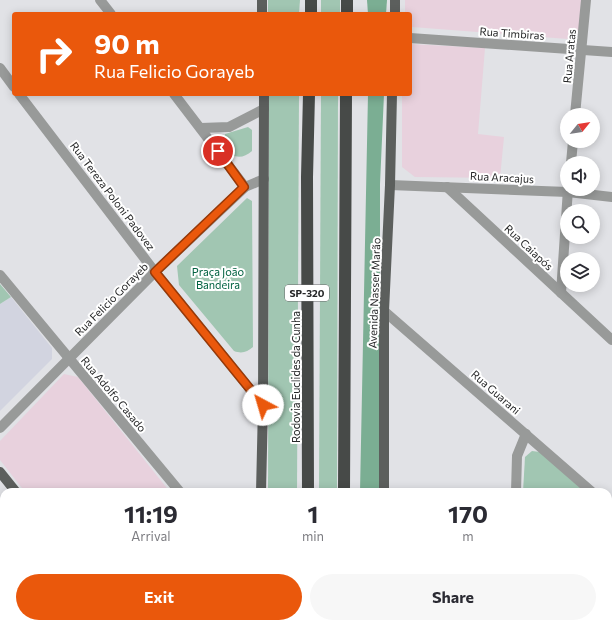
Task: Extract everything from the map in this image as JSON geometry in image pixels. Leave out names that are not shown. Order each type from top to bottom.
[{"type":"highway","points":[[311,0],[311,12]]},
{"type":"highway","points":[[347,0],[347,12]]},
{"type":"highway","name":"Rodovia Euclides da Cunha","points":[[308,488],[307,177],[309,96]]},
{"type":"highway","name":"SP-320","points":[[344,488],[346,96]]},
{"type":"main road","points":[[262,0],[262,12]]},
{"type":"main road","points":[[395,0],[395,12]]},
{"type":"main road","points":[[261,488],[263,405],[264,96]]},
{"type":"main road","name":"Avenida Nasser Marão","points":[[384,488],[384,311],[390,185],[392,96]]},
{"type":"main road","points":[[0,472],[13,488]]},
{"type":"street","points":[[100,0],[109,12]]},
{"type":"street","name":"Rua Aratas","points":[[576,108],[586,0]]},
{"type":"street","name":"Rua Timbiras","points":[[412,38],[612,52]]},
{"type":"street","points":[[0,68],[12,84]]},
{"type":"street","name":"Rua Tereza Poloni Padovez","points":[[22,96],[155,272],[263,405]]},
{"type":"street","points":[[176,96],[244,187]]},
{"type":"street","points":[[201,128],[229,127],[264,109]]},
{"type":"street","name":"Rua Felicio Gorayeb","points":[[0,428],[155,272],[244,187],[264,179]]},
{"type":"street","name":"Rua Aracajus","points":[[390,185],[560,191]]},
{"type":"street","name":"Rua Caiapós","points":[[447,187],[612,340]]},
{"type":"street","name":"Rua Aracajus","points":[[600,195],[612,197]]},
{"type":"street","points":[[561,293],[568,196]]},
{"type":"street","name":"Rua Adolfo Casado","points":[[0,275],[177,488]]},
{"type":"street","name":"Rua Guarani","points":[[384,311],[587,488]]},
{"type":"street","points":[[516,488],[517,456],[526,434]]},
{"type":"shaded area","points":[[405,0],[581,0],[579,31],[568,39],[412,27],[412,12],[405,12]]},
{"type":"shaded area","points":[[412,44],[485,48],[478,134],[504,137],[500,178],[415,177],[402,167],[402,96],[412,96]]},
{"type":"shaded area","points":[[11,297],[52,348],[52,359],[0,411],[0,304]]},
{"type":"shaded area","points":[[64,374],[78,377],[167,488],[22,488],[0,460],[0,441]]},
{"type":"green space","points":[[268,0],[300,0],[299,12],[268,12]]},
{"type":"green space","points":[[321,0],[340,0],[340,12],[321,12]]},
{"type":"green space","points":[[367,0],[387,0],[386,12],[368,12]]},
{"type":"green space","points":[[269,96],[299,96],[297,488],[268,488]]},
{"type":"green space","points":[[321,96],[338,96],[337,488],[319,488]]},
{"type":"green space","points":[[368,96],[384,96],[380,184],[380,488],[360,488]]},
{"type":"green space","points":[[248,127],[252,130],[252,151],[241,157],[231,154],[227,151],[225,146],[225,134]]},
{"type":"green space","name":"Praça João Bandeira","points":[[247,198],[252,201],[253,347],[246,351],[240,352],[234,351],[179,285],[177,266]]},
{"type":"green space","points":[[0,284],[11,297],[0,304]]},
{"type":"green space","points":[[532,451],[540,452],[580,488],[523,488],[525,457]]},
{"type":"route","points":[[218,151],[244,187],[155,272],[263,405]]}]
